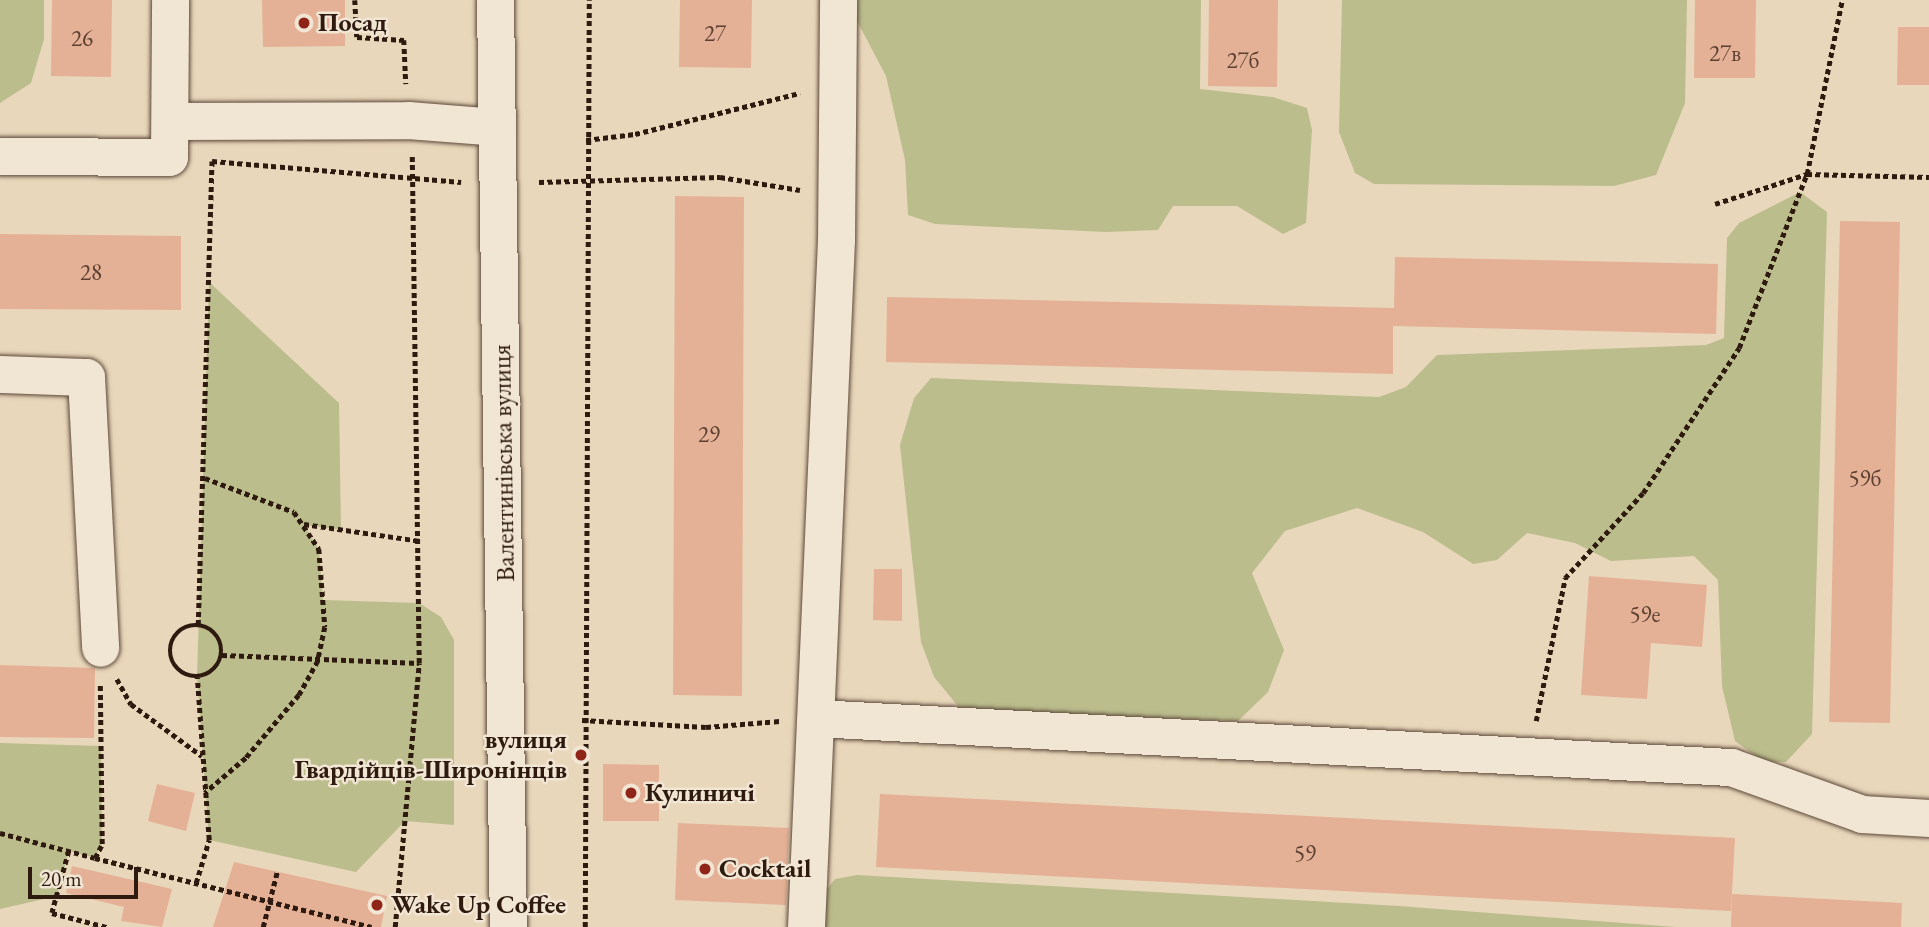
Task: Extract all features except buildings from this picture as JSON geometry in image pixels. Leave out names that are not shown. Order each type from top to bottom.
[{"type":"street","points":[[0,156],[169,157],[170,0]]},
{"type":"street","name":"Валентинівська вулиця","points":[[495,0],[508,927]]},
{"type":"street","points":[[806,927],[836,195],[838,0]]},
{"type":"street","points":[[170,121],[408,120],[496,127]]},
{"type":"street","points":[[0,374],[86,377],[100,648]]},
{"type":"street","points":[[816,718],[1731,767],[1862,814],[1929,818]]},
{"type":"path","points":[[355,0],[358,37],[404,40],[408,120],[415,182],[419,663],[396,927]]},
{"type":"path","points":[[586,927],[582,720],[589,0]]},
{"type":"path","points":[[1528,756],[1565,578],[1643,493],[1739,348],[1807,174],[1842,0]]},
{"type":"path","points":[[586,139],[635,134],[837,84]]},
{"type":"path","points":[[169,157],[415,182],[461,182]]},
{"type":"path","points":[[198,625],[205,478],[212,161]]},
{"type":"path","points":[[1715,204],[1807,174],[1929,177]]},
{"type":"path","points":[[539,182],[720,177],[836,195]]},
{"type":"path","points":[[205,478],[294,512],[319,549],[325,627],[318,661],[269,734],[205,793]]},
{"type":"path","points":[[303,524],[420,541]]},
{"type":"path","points":[[198,625],[213,631],[222,656],[214,671],[197,677],[180,671],[171,656],[178,634],[198,625]]},
{"type":"path","points":[[100,648],[131,704],[202,756]]},
{"type":"path","points":[[95,858],[102,844],[100,648]]},
{"type":"path","points":[[222,656],[419,663]]},
{"type":"path","points":[[196,883],[209,841],[197,677]]},
{"type":"path","points":[[582,720],[706,727],[816,718]]},
{"type":"path","points":[[0,833],[372,927]]},
{"type":"path","points":[[69,851],[52,913],[107,927]]},
{"type":"path","points":[[263,927],[277,872]]},
{"type":"green space","points":[[0,0],[44,0],[44,39],[31,83],[0,103]]},
{"type":"green space","points":[[857,0],[1201,0],[1200,89],[1273,97],[1307,108],[1312,130],[1306,223],[1283,234],[1237,206],[1173,206],[1158,230],[1106,232],[935,224],[908,215],[905,160],[886,76],[857,21]]},
{"type":"green space","points":[[1342,0],[1687,0],[1685,103],[1656,175],[1614,186],[1374,184],[1355,173],[1339,132]]},
{"type":"green space","points":[[1800,192],[1827,212],[1812,734],[1786,762],[1764,762],[1735,741],[1722,686],[1718,580],[1694,556],[1611,561],[1575,543],[1527,533],[1497,560],[1473,564],[1423,532],[1357,508],[1285,531],[1252,573],[1284,650],[1268,692],[1238,721],[962,711],[934,677],[921,642],[900,445],[914,398],[931,378],[1379,397],[1406,387],[1437,355],[1706,345],[1724,338],[1727,238],[1739,223]]},
{"type":"green space","points":[[209,282],[339,403],[341,530],[304,525],[319,549],[323,600],[419,603],[441,617],[454,640],[454,825],[405,821],[356,872],[209,840],[197,677]]},
{"type":"green space","points":[[0,743],[101,746],[102,844],[95,858],[69,851],[57,896],[0,909]]},
{"type":"green space","points":[[857,875],[1399,906],[1676,927],[818,927],[824,893],[835,879]]},
{"type":"place","name":"Посад","points":[[304,23]]},
{"type":"place","name":"вулиця Гвардійців-Широнінців","points":[[581,755]]},
{"type":"place","name":"Кулиничі","points":[[631,793]]},
{"type":"place","name":"Cocktail","points":[[705,869]]},
{"type":"place","name":"Wake Up Coffee","points":[[377,905]]}]
